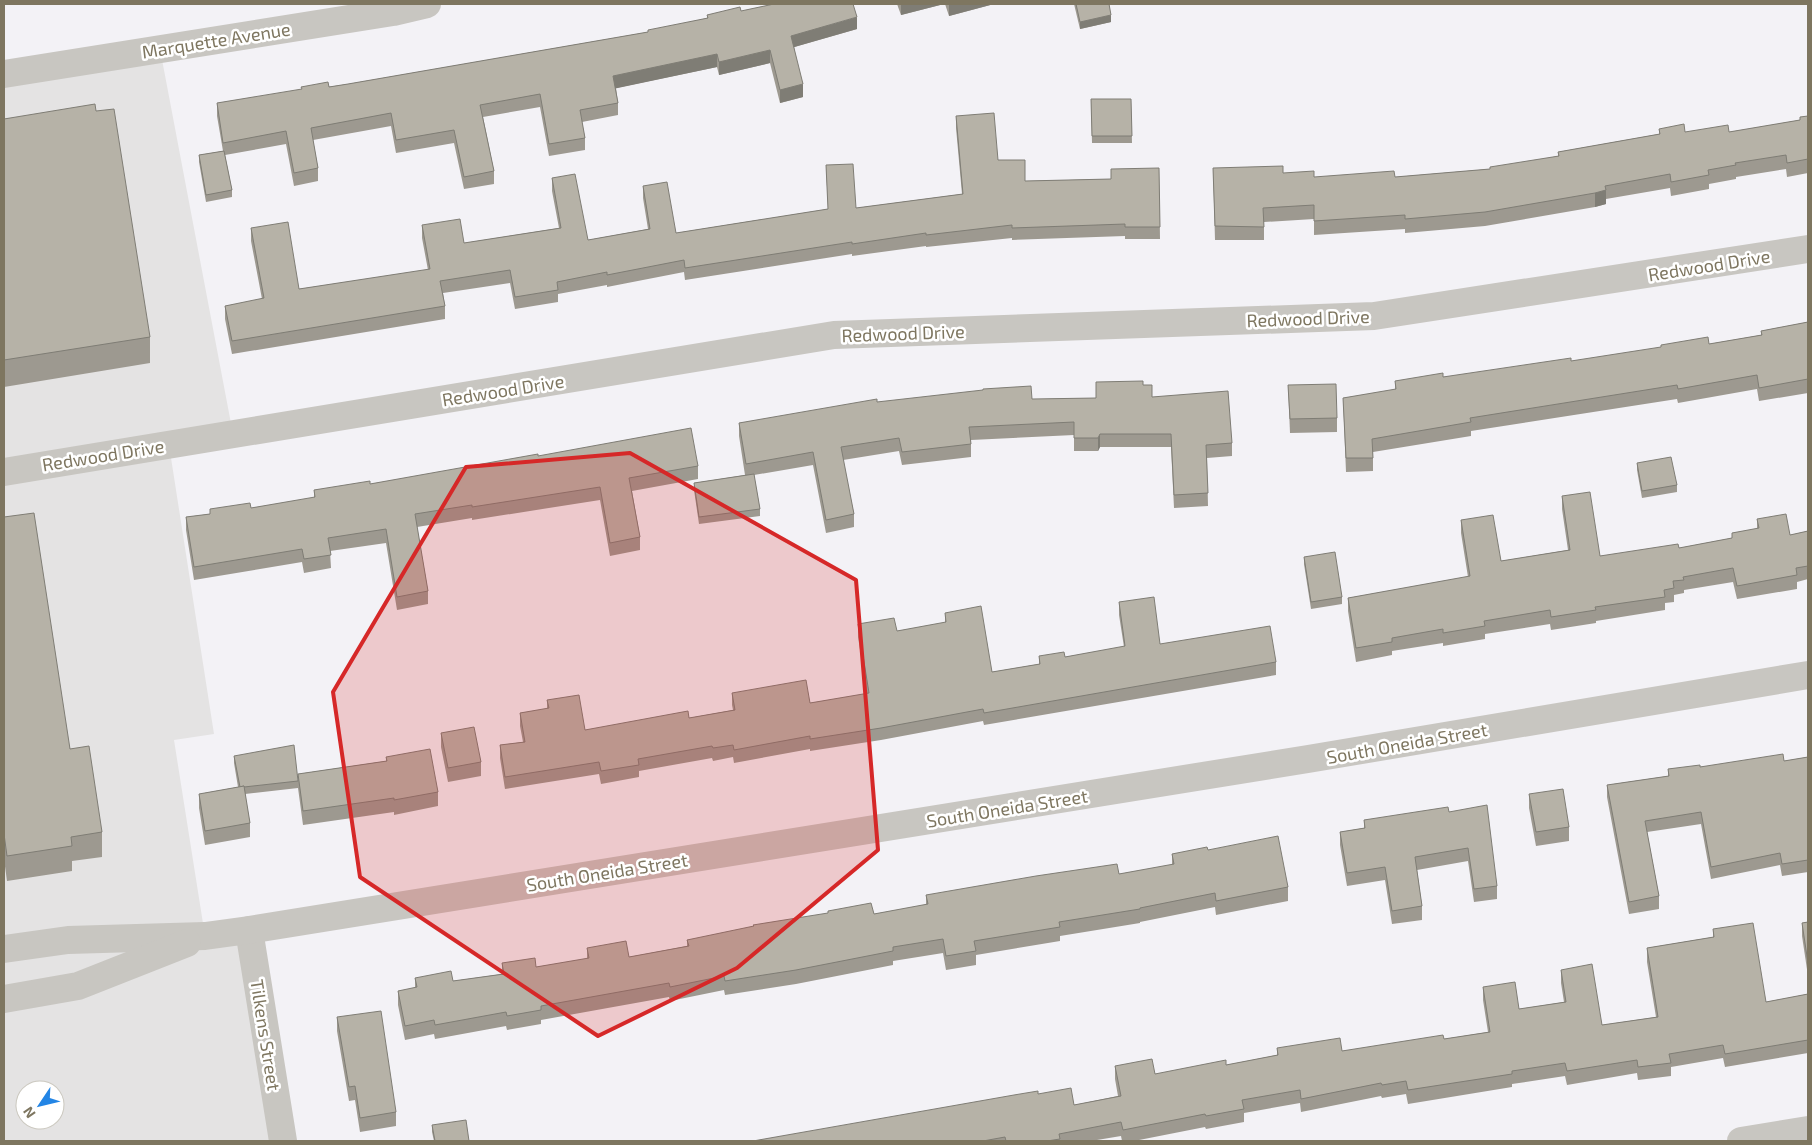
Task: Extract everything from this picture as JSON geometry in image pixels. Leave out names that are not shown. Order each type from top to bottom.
[{"type":"street","name":"Marquette Avenue","points":[[4,74],[383,14],[427,4]]},
{"type":"street","name":"Redwood Drive","points":[[4,472],[834,335],[1374,316],[1808,249]]},
{"type":"street","name":"South Oneida Street","points":[[4,949],[68,940],[205,936],[249,930],[1298,761],[1808,675]]},
{"type":"street","name":"Tilkens Street","points":[[249,930],[283,1141]]},
{"type":"street","name":"South Oneida Street","points":[[4,999],[78,986],[205,936]]},
{"type":"street","points":[[1741,1141],[1808,1130]]},
{"type":"highlighted area","points":[[630,453],[856,580],[878,850],[737,968],[598,1036],[360,877],[333,692],[466,467]]},
{"type":"shaded area","points":[[160,49],[233,434],[169,445],[214,734],[174,740],[205,936],[249,930],[283,1141],[4,1141],[4,74]]},
{"type":"building","points":[[774,4],[853,4],[857,17],[791,36],[803,84],[780,90],[770,50],[719,62],[717,54],[613,76],[618,103],[580,110],[585,138],[549,144],[540,94],[480,105],[494,171],[464,177],[454,130],[396,140],[391,113],[311,128],[318,168],[294,173],[286,131],[223,143],[217,103],[302,89],[301,87],[328,82],[329,87],[648,32],[648,30],[708,18],[707,15],[740,7],[741,11]]},
{"type":"building","points":[[1076,4],[1109,4],[1111,15],[1080,22]]},
{"type":"building","points":[[1091,99],[1131,99],[1132,136],[1092,136]]},
{"type":"building","points":[[95,104],[96,111],[114,109],[150,337],[4,360],[4,119]]},
{"type":"building","points":[[994,113],[998,160],[1025,160],[1025,181],[1111,179],[1111,169],[1159,168],[1160,227],[1125,227],[1125,224],[1012,228],[1012,225],[926,235],[926,233],[852,244],[852,242],[685,268],[684,260],[607,275],[607,272],[557,282],[558,290],[515,297],[510,270],[440,281],[445,306],[232,341],[225,306],[264,298],[251,228],[288,222],[299,289],[430,269],[422,225],[460,219],[464,243],[561,228],[552,178],[575,174],[588,240],[650,229],[643,186],[667,182],[676,233],[828,209],[826,165],[853,164],[856,208],[963,194],[956,116]]},
{"type":"building","points":[[1808,116],[1808,159],[1787,163],[1786,155],[1735,163],[1736,165],[1708,170],[1709,175],[1671,182],[1670,174],[1605,186],[1606,190],[1595,193],[1485,212],[1405,219],[1405,215],[1314,221],[1314,205],[1263,208],[1264,227],[1215,226],[1213,168],[1283,166],[1283,173],[1314,171],[1314,177],[1394,171],[1395,177],[1490,169],[1490,167],[1559,156],[1558,152],[1660,134],[1659,129],[1684,124],[1685,132],[1728,125],[1729,132],[1800,120],[1800,117]]},
{"type":"building","points":[[224,151],[232,190],[206,195],[199,155]]},
{"type":"building","points":[[1808,322],[1808,379],[1759,388],[1757,375],[1678,389],[1677,385],[1470,418],[1471,422],[1372,439],[1373,458],[1346,458],[1343,398],[1396,389],[1395,381],[1443,373],[1443,377],[1571,358],[1571,361],[1661,347],[1661,345],[1708,337],[1709,344],[1762,335],[1761,331]]},
{"type":"building","points":[[1143,381],[1143,385],[1152,385],[1152,397],[1228,391],[1232,443],[1206,445],[1208,493],[1174,495],[1171,434],[1100,434],[1098,438],[1074,438],[1074,422],[969,427],[971,444],[902,452],[899,438],[841,447],[854,514],[826,520],[813,452],[746,464],[739,423],[877,399],[877,402],[983,389],[1031,386],[1032,399],[1096,398],[1096,382]]},
{"type":"building","points":[[1336,384],[1337,418],[1290,419],[1288,385]]},
{"type":"building","points":[[691,428],[698,466],[629,478],[640,537],[610,543],[600,487],[415,514],[428,591],[397,597],[386,529],[328,538],[331,555],[304,559],[302,549],[194,567],[186,517],[210,514],[210,509],[250,503],[251,508],[315,497],[314,490],[370,481],[370,484]]},
{"type":"building","points":[[1671,457],[1677,485],[1642,491],[1637,463]]},
{"type":"building","points":[[754,474],[760,509],[699,517],[694,483]]},
{"type":"building","points":[[1590,492],[1600,556],[1678,544],[1679,548],[1732,538],[1732,533],[1759,528],[1757,519],[1786,514],[1790,535],[1808,531],[1808,566],[1796,568],[1797,575],[1737,586],[1733,568],[1683,577],[1684,580],[1673,581],[1674,588],[1664,590],[1665,597],[1595,607],[1596,610],[1551,617],[1550,610],[1484,621],[1485,626],[1443,633],[1443,629],[1392,638],[1392,642],[1356,648],[1348,598],[1470,576],[1461,520],[1493,515],[1501,561],[1570,550],[1562,496]]},
{"type":"building","points":[[34,513],[70,749],[89,746],[102,832],[71,837],[72,846],[7,856],[4,834],[4,517]]},
{"type":"building","points":[[1335,552],[1342,597],[1311,602],[1304,557]]},
{"type":"building","points":[[1154,597],[1160,644],[1270,626],[1276,662],[984,713],[983,709],[810,739],[810,736],[734,750],[733,745],[713,748],[712,746],[638,759],[639,765],[601,771],[599,762],[505,777],[500,745],[525,742],[520,713],[549,708],[547,700],[579,695],[585,730],[688,711],[689,718],[735,710],[732,693],[806,680],[810,703],[869,693],[858,624],[894,618],[897,631],[946,622],[945,613],[981,606],[992,672],[1040,664],[1039,656],[1064,652],[1065,657],[1125,646],[1119,602]]},
{"type":"building","points":[[474,727],[481,762],[448,768],[441,733]]},
{"type":"building","points":[[294,745],[298,781],[240,787],[234,756]]},
{"type":"building","points":[[430,749],[438,792],[394,800],[394,798],[303,811],[298,774],[387,761],[386,757]]},
{"type":"building","points":[[1783,754],[1784,761],[1808,757],[1808,860],[1782,864],[1780,853],[1711,867],[1701,812],[1645,821],[1659,896],[1629,902],[1607,785],[1669,776],[1668,769],[1700,765],[1700,767]]},
{"type":"building","points":[[244,786],[250,823],[205,831],[199,794]]},
{"type":"building","points":[[1563,789],[1569,827],[1536,832],[1529,794]]},
{"type":"building","points":[[1487,805],[1497,886],[1474,889],[1468,848],[1415,857],[1422,906],[1392,911],[1385,867],[1347,873],[1340,832],[1365,828],[1364,820],[1448,807],[1449,812]]},
{"type":"building","points":[[1278,836],[1288,887],[1216,901],[1215,893],[1140,909],[1059,922],[1060,927],[974,941],[976,951],[946,956],[943,939],[893,947],[893,951],[796,970],[725,981],[724,976],[670,987],[669,983],[541,1006],[541,1010],[507,1016],[506,1012],[435,1025],[434,1020],[405,1026],[398,991],[417,987],[415,978],[451,971],[453,981],[504,974],[502,963],[535,958],[536,967],[589,958],[587,948],[626,941],[629,957],[689,946],[687,940],[753,925],[828,913],[828,911],[871,903],[874,914],[928,904],[926,895],[1117,864],[1119,874],[1174,864],[1172,854],[1207,847],[1208,850]]},
{"type":"building","points":[[1808,922],[1808,963],[1802,923]]},
{"type":"building","points":[[1753,923],[1766,1002],[1808,994],[1808,1040],[1725,1054],[1723,1045],[1669,1054],[1671,1063],[1638,1067],[1637,1060],[1567,1071],[1565,1063],[1512,1071],[1512,1074],[1408,1090],[1406,1081],[1382,1085],[1381,1083],[1301,1099],[1300,1090],[1242,1100],[1244,1109],[1206,1116],[1205,1114],[1123,1130],[1121,1122],[1059,1134],[1060,1139],[1047,1141],[1006,1141],[1005,1137],[983,1141],[753,1141],[1038,1091],[1038,1094],[1071,1088],[1074,1105],[1121,1096],[1115,1066],[1152,1059],[1155,1074],[1226,1060],[1226,1065],[1278,1055],[1277,1048],[1340,1038],[1342,1051],[1443,1035],[1444,1039],[1490,1032],[1483,987],[1515,982],[1519,1009],[1566,1002],[1561,970],[1592,964],[1602,1025],[1658,1017],[1647,948],[1714,937],[1713,929]]},
{"type":"building","points":[[381,1011],[396,1112],[360,1118],[355,1086],[349,1087],[337,1017]]},
{"type":"building","points":[[466,1120],[469,1141],[435,1141],[432,1125]]}]
